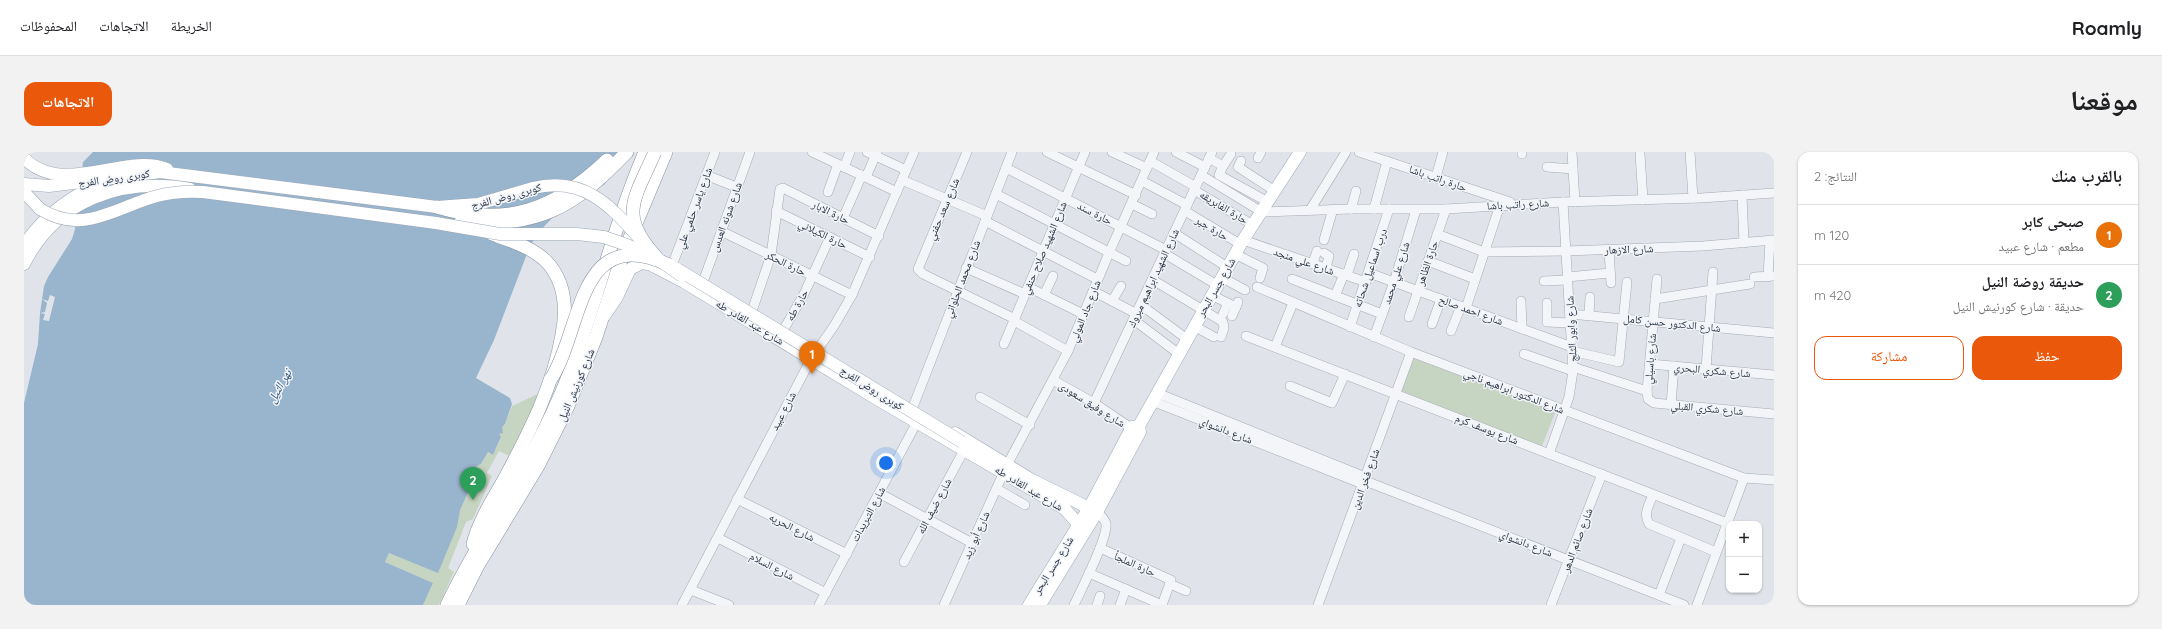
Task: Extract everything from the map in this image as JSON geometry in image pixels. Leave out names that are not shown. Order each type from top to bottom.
[{"type":"highway","points":[[437,207],[453,212],[493,216],[532,210],[568,194],[615,152]]},
{"type":"highway","points":[[436,222],[508,223],[551,212],[584,193],[628,152]]},
{"type":"highway","name":"شارع كورنيش النيل","points":[[447,605],[470,560],[528,461],[557,403],[574,357],[627,197],[645,152]]},
{"type":"highway","points":[[655,152],[636,194],[633,213],[634,227],[639,237],[667,263]]},
{"type":"highway","name":"شارع كورنيش النيل","points":[[458,605],[477,567],[554,436],[587,361],[622,257],[666,152]]},
{"type":"highway","points":[[489,232],[526,247],[537,254],[554,271],[559,282],[565,306],[565,318],[561,343],[551,379]]},
{"type":"highway","points":[[470,560],[479,526],[530,429],[551,379],[564,356],[588,284],[601,267],[610,261],[631,255],[653,258],[667,263]]},
{"type":"main road","name":"شارع جسر البحر","points":[[1040,605],[1088,508],[1140,432],[1135,427],[1179,354],[1239,246],[1264,209],[1296,153]]},
{"type":"main road","points":[[24,158],[34,167],[55,174],[67,174],[104,166],[137,163],[160,164],[173,173]]},
{"type":"main road","name":"كوبرى روض الفرج","points":[[24,184],[50,186],[118,177],[142,172],[173,173],[437,207],[478,204],[544,185],[567,185],[578,188],[599,198],[654,253],[682,276],[772,331],[783,335]]},
{"type":"main road","points":[[24,245],[43,221],[61,205],[95,186],[118,177]]},
{"type":"main road","points":[[24,264],[36,244],[58,220],[84,202],[102,194],[140,186],[159,185],[203,192]]},
{"type":"main road","name":"كوبرى روض الفرج","points":[[24,201],[64,219],[94,219],[113,214],[157,196],[186,191],[203,192],[436,222],[512,235],[563,233],[597,236],[627,244],[667,263],[963,446],[982,450]]},
{"type":"main road","points":[[24,192],[40,209]]},
{"type":"main road","name":"شارع عبد القادر طه","points":[[637,219],[646,239],[667,263],[752,311],[783,335]]},
{"type":"main road","name":"شارع عبد القادر طه","points":[[602,318],[617,298],[630,269],[637,264],[646,263],[783,335],[917,422],[1006,469],[1088,508]]},
{"type":"main road","name":"شارع عبد القادر طه","points":[[814,354],[913,407],[982,450],[1076,520]]},
{"type":"main road","name":"شارع جسر البحر","points":[[1029,605],[1076,520],[1088,508]]},
{"type":"street","name":"شارع ياسر حلمي علي","points":[[667,263],[715,152]]},
{"type":"street","name":"شارع شونه العدس","points":[[703,282],[736,187],[750,152]]},
{"type":"street","points":[[812,152],[897,192]]},
{"type":"street","points":[[828,192],[850,152]]},
{"type":"street","name":"شارع عبيد","points":[[682,605],[814,354],[834,326],[852,295],[870,257],[914,152]]},
{"type":"street","name":"شارع سعد حفني","points":[[957,291],[921,273],[918,266],[967,152]]},
{"type":"street","name":"شارع محمد الحلواني","points":[[913,407],[1012,152]]},
{"type":"street","points":[[1047,152],[1136,195]]},
{"type":"street","name":"شارع الشهيد صلاح حنفي","points":[[1004,344],[1085,152]]},
{"type":"street","name":"حارة الفابريقه","points":[[1112,152],[1150,160],[1253,225]]},
{"type":"street","points":[[1176,152],[1203,171],[1264,209]]},
{"type":"street","points":[[1310,210],[1346,152]]},
{"type":"street","name":"حارة راتب باشا","points":[[1359,152],[1516,204]]},
{"type":"street","points":[[1436,177],[1443,152]]},
{"type":"street","points":[[1572,152],[1575,202]]},
{"type":"street","points":[[1690,152],[1693,198]]},
{"type":"street","points":[[843,218],[864,176],[873,153],[906,170]]},
{"type":"street","points":[[1231,154],[1219,175],[1264,209]]},
{"type":"street","points":[[1640,154],[1643,200]]},
{"type":"street","points":[[1211,155],[1223,166]]},
{"type":"street","name":"شارع الشهيد ابراهيم مبروك","points":[[1094,402],[1211,155]]},
{"type":"street","name":"شارع جاد المولي","points":[[1006,469],[1068,350],[1097,279],[1132,204],[1150,160]]},
{"type":"street","points":[[1241,161],[1238,167],[1275,191]]},
{"type":"street","points":[[1374,209],[1387,161]]},
{"type":"street","points":[[1547,167],[1573,169]]},
{"type":"street","name":"حارة سند","points":[[1006,168],[1121,226],[1219,281]]},
{"type":"street","points":[[706,175],[736,187]]},
{"type":"street","points":[[902,180],[948,199],[1097,279]]},
{"type":"street","name":"حارة جبر","points":[[1142,181],[1186,208],[1239,246]]},
{"type":"street","name":"حارة الابار","points":[[776,211],[779,191],[783,188],[879,236]]},
{"type":"street","points":[[1351,209],[1356,191]]},
{"type":"street","name":"شارع راتب باشا","points":[[1264,209],[1416,210],[1516,204],[1693,198],[1774,193]]},
{"type":"street","points":[[996,194],[1126,261]]},
{"type":"street","points":[[1742,195],[1744,243]]},
{"type":"street","name":"شارع وابور الثلج","points":[[1549,454],[1565,410],[1573,369],[1563,202]]},
{"type":"street","points":[[1132,204],[1152,214]]},
{"type":"street","points":[[1451,331],[1475,280],[1500,205]]},
{"type":"street","points":[[1324,240],[1333,209]]},
{"type":"street","name":"درب اسماعيل شحاته","points":[[1350,327],[1368,277],[1389,209]]},
{"type":"street","name":"حارة الظاهر","points":[[1409,317],[1446,209]]},
{"type":"street","name":"شارع علي محمد","points":[[1374,337],[1394,282],[1416,210]]},
{"type":"street","points":[[752,311],[771,255],[776,211]]},
{"type":"street","name":"حارة الكيلاني","points":[[776,211],[870,257]]},
{"type":"street","name":"حارة الحكر","points":[[721,231],[852,295]]},
{"type":"street","points":[[1174,233],[1219,281],[1234,304],[1227,315]]},
{"type":"street","points":[[1437,234],[1484,252]]},
{"type":"street","name":"حارة طه","points":[[783,335],[813,276],[830,237]]},
{"type":"street","points":[[1655,299],[1712,290],[1771,276],[1772,240]]},
{"type":"street","name":"شارع الازهار","points":[[1484,252],[1609,250],[1744,243],[1772,240]]},
{"type":"street","name":"شارع علي منجد","points":[[1239,246],[1313,263],[1346,275],[1368,277]]},
{"type":"street","name":"شارع الدكتور ابراهيم ناجي","points":[[1239,246],[1263,268],[1258,283],[1293,303],[1411,352],[1744,478],[1774,480]]},
{"type":"street","points":[[1544,281],[1567,278],[1611,278],[1609,250]]},
{"type":"street","points":[[1313,263],[1320,252],[1329,256],[1326,268]]},
{"type":"street","points":[[1335,296],[1346,275],[1354,254]]},
{"type":"street","points":[[1428,261],[1475,280]]},
{"type":"street","points":[[966,268],[1027,291],[1044,295],[1082,314]]},
{"type":"street","points":[[1706,369],[1713,272]]},
{"type":"street","points":[[1044,295],[1053,276]]},
{"type":"street","name":"شارع احمد صالح","points":[[1368,277],[1394,282],[1572,349],[1616,362],[1620,360],[1622,318]]},
{"type":"street","points":[[1292,279],[1382,314]]},
{"type":"street","name":"شارع باسيلي","points":[[1648,391],[1657,279]]},
{"type":"street","points":[[1153,280],[1224,323],[1224,328],[1218,337],[1194,326]]},
{"type":"street","points":[[1219,281],[1245,290]]},
{"type":"street","points":[[1622,318],[1626,282]]},
{"type":"street","points":[[1112,301],[1121,286]]},
{"type":"street","points":[[957,291],[1068,350]]},
{"type":"street","points":[[1093,291],[1112,301],[1135,317],[1179,354]]},
{"type":"street","points":[[1590,297],[1590,315]]},
{"type":"street","points":[[1432,324],[1441,299]]},
{"type":"street","points":[[1521,301],[1522,329]]},
{"type":"street","points":[[1275,347],[1293,303]]},
{"type":"street","name":"شارع الدكتور حسن كامل","points":[[1547,303],[1547,322],[1590,315],[1774,333]]},
{"type":"street","points":[[1141,305],[1187,339]]},
{"type":"street","name":"شارع يوسف كرم","points":[[1246,336],[1726,523]]},
{"type":"street","name":"شارع فخر الدين","points":[[1318,605],[1365,481],[1411,352]]},
{"type":"street","points":[[1524,354],[1648,391]]},
{"type":"street","name":"شارع شكري البحري","points":[[1650,364],[1774,375]]},
{"type":"street","points":[[1671,405],[1674,366]]},
{"type":"street","points":[[1290,386],[1332,403],[1345,374]]},
{"type":"street","name":"شارع وفيق سعودى","points":[[1053,380],[1094,402],[1135,427]]},
{"type":"street","name":"شارع شكري القبلي","points":[[1648,391],[1647,395],[1651,402],[1774,414]]},
{"type":"street","points":[[980,397],[1030,425]]},
{"type":"street","name":"شارع دانشواي","points":[[1154,397],[1684,605]]},
{"type":"street","name":"شارع التبريدات","points":[[819,605],[917,422]]},
{"type":"street","name":"شارع ضيف الله","points":[[904,562],[963,446]]},
{"type":"street","name":"شارع أبو زيد","points":[[944,605],[1006,469]]},
{"type":"street","name":"شارع صائم الدهر","points":[[1551,605],[1602,474]]},
{"type":"street","points":[[1728,521],[1744,478]]},
{"type":"street","points":[[997,489],[1025,505]]},
{"type":"street","points":[[879,493],[972,542]]},
{"type":"street","points":[[1654,495],[1646,516],[1649,524],[1716,552]]},
{"type":"street","name":"شارع الحريه","points":[[737,499],[847,554]]},
{"type":"street","points":[[1075,605],[1100,548],[1106,526],[1104,520],[1088,508]]},
{"type":"street","points":[[1697,605],[1726,526]]},
{"type":"street","name":"شارع السلام","points":[[718,538],[826,594]]},
{"type":"street","points":[[1660,595],[1682,538]]},
{"type":"street","name":"حارة الملجأ","points":[[1100,548],[1186,591]]},
{"type":"street","points":[[1089,573],[1162,605],[1170,582]]},
{"type":"street","points":[[1120,605],[1126,589]]},
{"type":"street","points":[[691,590],[716,603],[729,605]]},
{"type":"street","points":[[1097,605],[1100,596]]},
{"type":"green space","points":[[1413,358],[1556,411],[1542,446],[1400,392]]},
{"type":"green space","points":[[540,393],[509,456],[499,451],[487,473],[492,476],[473,519],[466,522],[448,568],[454,572],[439,605],[423,605],[433,583],[385,562],[389,553],[460,510],[477,466],[481,464],[488,452],[493,455],[501,438],[499,434],[505,424],[512,406]]},
{"type":"water","name":"نهر النيل","points":[[93,152],[620,152],[605,184],[554,216],[538,233],[530,246],[494,340],[476,378],[510,398],[512,404],[505,424],[502,427],[503,433],[499,434],[501,437],[493,455],[488,452],[481,464],[477,466],[467,487],[469,490],[460,510],[457,527],[438,573],[389,553],[385,562],[433,583],[423,605],[24,605],[24,403],[38,344],[40,313],[44,286],[72,239],[75,229],[83,162]]},
{"type":"pier","points":[[50,295],[55,297],[49,321],[43,320],[45,314],[40,313],[45,312],[47,303],[42,299],[48,301]]},
{"type":"place","name":"صبحى كابر","points":[[812,374]]},
{"type":"place","name":"حديقة روضة النيل","points":[[473,500]]}]
